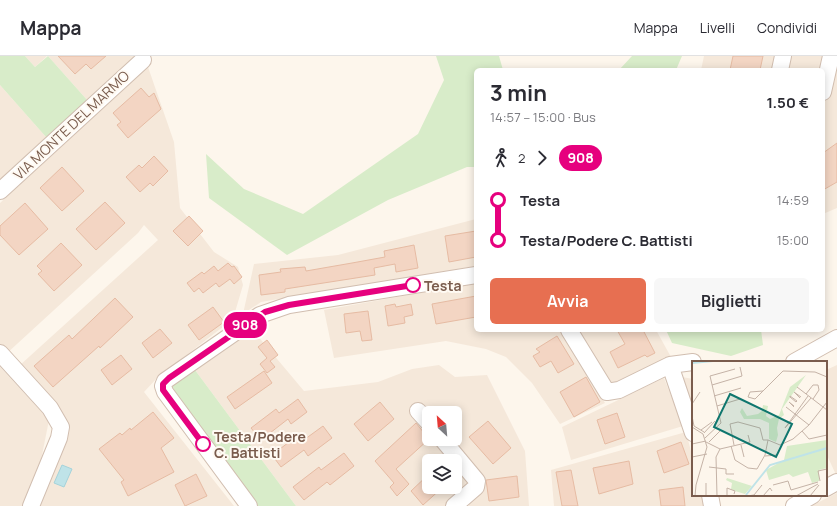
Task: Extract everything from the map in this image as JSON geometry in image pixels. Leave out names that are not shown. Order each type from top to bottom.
[{"type":"street","points":[[780,68],[783,56]]},
{"type":"street","points":[[825,82],[830,56]]},
{"type":"street","name":"VIA MONTE DEL MARMO","points":[[0,191],[143,60]]},
{"type":"street","points":[[249,506],[168,396],[163,386],[169,378],[265,312],[289,305],[474,274]]},
{"type":"street","points":[[570,332],[607,392],[619,390],[670,365],[692,362]]},
{"type":"street","points":[[796,361],[837,338]]},
{"type":"street","points":[[0,353],[50,408],[61,427],[32,506]]},
{"type":"street","points":[[670,365],[692,430]]},
{"type":"street","points":[[418,411],[422,416]]},
{"type":"street","points":[[448,446],[477,482],[476,487],[454,506]]},
{"type":"street","points":[[827,487],[837,482]]},
{"type":"street","points":[[710,496],[712,506]]},
{"type":"street","points":[[794,506],[811,496]]},
{"type":"shaded area","points":[[25,56],[47,56],[35,67]]},
{"type":"shaded area","points":[[48,56],[139,56],[88,101]]},
{"type":"shaded area","points":[[704,56],[837,56],[837,208],[825,213],[825,68],[701,68]]},
{"type":"shaded area","points":[[148,67],[174,142],[180,208],[214,252],[238,267],[243,285],[233,319],[157,378],[144,392],[234,506],[38,506],[62,443],[70,427],[19,366],[158,240],[144,225],[138,233],[5,355],[0,349],[0,203]]},
{"type":"shaded area","points":[[0,85],[46,137],[0,180]]},
{"type":"shaded area","points":[[474,220],[474,266],[261,302],[243,314],[254,264],[338,255]]},
{"type":"shaded area","points":[[474,283],[474,332],[562,332],[605,403],[560,424],[532,383],[506,357],[486,349],[446,341],[334,358],[324,310]]},
{"type":"shaded area","points":[[252,329],[304,391],[378,382],[412,369],[439,365],[455,377],[487,375],[525,451],[529,506],[469,506],[468,503],[468,506],[296,506],[195,370]]},
{"type":"shaded area","points":[[579,332],[657,332],[671,357],[610,386]]},
{"type":"shaded area","points":[[837,365],[837,477],[827,455],[827,370]]},
{"type":"shaded area","points":[[0,367],[49,420],[40,465],[25,506],[0,506]]},
{"type":"shaded area","points":[[682,377],[692,379],[692,406]]},
{"type":"shaded area","points":[[664,378],[683,426],[571,460],[562,427]]},
{"type":"shaded area","points":[[686,432],[692,455],[692,496],[702,496],[705,506],[554,506],[551,470]]},
{"type":"shaded area","points":[[837,493],[837,506],[811,506]]},
{"type":"green space","points":[[0,56],[25,56],[35,67],[48,56],[88,101],[46,137],[0,85]]},
{"type":"green space","points":[[436,56],[499,56],[502,68],[474,68],[474,167],[467,167],[388,200],[287,255],[209,198],[206,154],[244,189],[303,214],[418,134],[444,80]]},
{"type":"green space","points":[[632,56],[682,56],[677,68],[621,68]]},
{"type":"green space","points":[[667,332],[761,332],[763,345],[731,356],[672,343]]},
{"type":"green space","points":[[195,370],[296,506],[258,506],[172,387],[173,384]]},
{"type":"water","points":[[62,465],[72,469],[64,487],[54,483]]},
{"type":"building","points":[[58,56],[106,56],[91,69],[86,64],[75,74]]},
{"type":"building","points":[[733,56],[763,56],[760,68],[730,68]]},
{"type":"building","points":[[141,88],[149,97],[154,93],[161,109],[128,138],[117,125],[121,122],[113,113]]},
{"type":"building","points":[[837,143],[837,182],[825,189],[825,152]]},
{"type":"building","points":[[154,156],[168,171],[153,186],[150,183],[140,192],[126,177],[139,165],[142,168]]},
{"type":"building","points":[[62,167],[84,191],[62,211],[40,188]]},
{"type":"building","points":[[105,202],[125,223],[96,250],[76,229]]},
{"type":"building","points":[[25,203],[48,229],[19,255],[0,235],[0,226]]},
{"type":"building","points":[[189,216],[203,231],[188,246],[173,231]]},
{"type":"building","points":[[474,231],[474,257],[449,262],[445,236]]},
{"type":"building","points":[[61,243],[82,265],[54,291],[38,274],[42,271],[37,266]]},
{"type":"building","points":[[414,245],[418,268],[396,272],[395,264],[374,268],[375,275],[285,289],[285,292],[261,295],[259,275],[281,272],[280,269],[305,267],[306,271],[385,257],[384,251]]},
{"type":"building","points":[[228,263],[232,267],[234,266],[242,277],[234,284],[230,279],[219,287],[216,283],[203,293],[199,288],[194,292],[187,283],[202,272],[204,274],[214,266],[218,271]]},
{"type":"building","points":[[474,296],[474,317],[436,324],[432,304]]},
{"type":"building","points":[[115,298],[133,317],[100,348],[99,346],[53,387],[34,366],[69,335],[72,339]]},
{"type":"building","points":[[395,304],[396,307],[411,304],[413,315],[404,317],[405,323],[388,326],[385,306]]},
{"type":"building","points":[[213,307],[224,322],[199,340],[188,325]]},
{"type":"building","points":[[368,311],[372,340],[362,341],[360,331],[346,333],[344,314]]},
{"type":"building","points":[[160,329],[172,343],[153,358],[142,343]]},
{"type":"building","points":[[618,332],[644,332],[655,353],[647,357],[645,355],[618,368],[610,352],[625,344]]},
{"type":"building","points":[[557,336],[574,364],[558,373],[551,361],[540,367],[533,356],[540,352],[536,349]]},
{"type":"building","points":[[267,340],[278,355],[270,361],[275,367],[267,373],[260,364],[267,358],[258,347]]},
{"type":"building","points":[[121,355],[132,369],[112,385],[101,370]]},
{"type":"building","points":[[264,371],[272,383],[235,409],[227,397]]},
{"type":"building","points":[[586,377],[600,402],[574,417],[560,392]]},
{"type":"building","points":[[298,399],[307,412],[291,424],[288,419],[261,440],[251,428],[276,409],[279,413]]},
{"type":"building","points":[[380,402],[394,419],[368,441],[354,424]]},
{"type":"building","points":[[153,412],[174,438],[161,448],[174,472],[128,496],[121,482],[124,480],[99,449],[120,433],[122,435],[130,428],[131,430]]},
{"type":"building","points":[[617,413],[625,437],[605,444],[597,420]]},
{"type":"building","points":[[488,421],[511,448],[493,464],[469,437]]},
{"type":"building","points":[[416,423],[422,430],[422,445],[396,469],[409,484],[397,496],[390,487],[394,483],[375,461]]},
{"type":"building","points":[[323,426],[332,438],[308,456],[304,450],[281,467],[272,455],[297,436],[301,442]]},
{"type":"building","points":[[681,442],[689,464],[664,473],[657,451]]},
{"type":"building","points":[[344,453],[354,466],[330,485],[327,482],[304,500],[293,487],[319,467],[321,470]]},
{"type":"building","points":[[629,461],[633,484],[599,494],[593,468]]},
{"type":"building","points":[[571,470],[578,506],[562,506],[556,472]]},
{"type":"building","points":[[196,474],[207,496],[185,506],[175,485]]},
{"type":"building","points":[[517,476],[519,497],[489,501],[486,480]]},
{"type":"building","points":[[422,481],[422,494],[435,494],[423,505],[411,491]]},
{"type":"building","points":[[683,487],[685,506],[661,506],[659,490]]},
{"type":"bus line","name":"908","points":[[203,444],[163,390],[163,384],[165,381],[265,312],[289,305],[413,285]]},
{"type":"place","name":"Testa","points":[[413,285]]},
{"type":"place","name":"Testa/Podere C. Battisti","points":[[203,444]]}]
